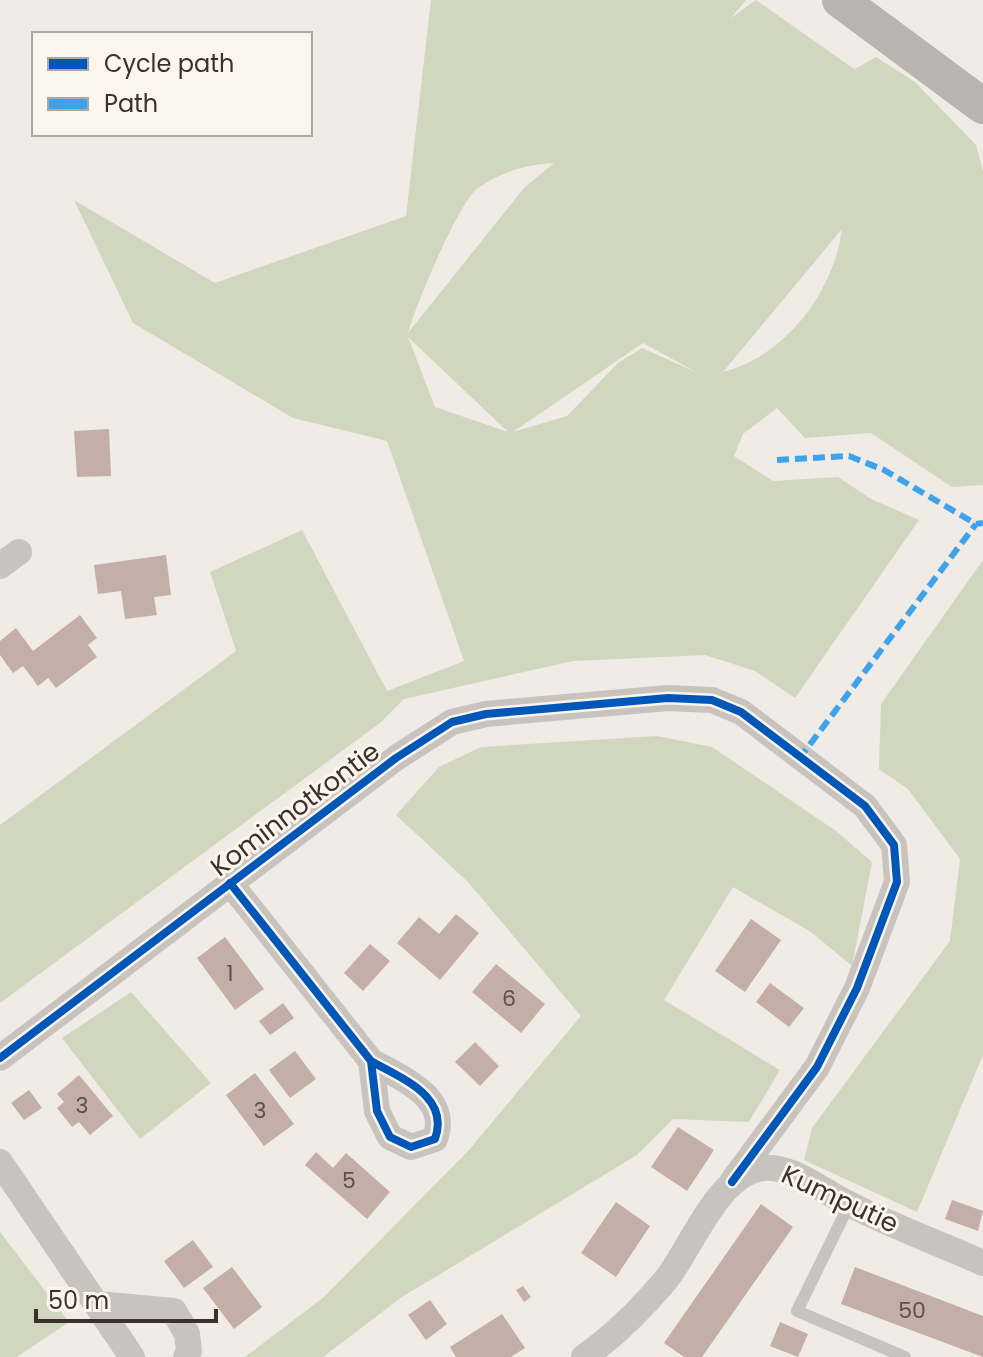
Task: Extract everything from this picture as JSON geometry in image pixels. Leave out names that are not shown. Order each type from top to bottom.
[{"type":"street","points":[[840,0],[981,102]]},
{"type":"street","name":"Kominnotkontie","points":[[0,1058],[396,758],[452,722],[486,714],[668,698],[712,700],[741,712],[865,806],[894,845],[897,882],[857,988],[817,1067],[732,1182]]},
{"type":"street","points":[[230,883],[371,1061]]},
{"type":"street","points":[[0,1162],[132,1357]]},
{"type":"street","name":"Kumputie","points":[[732,1182],[750,1171],[770,1167],[791,1173],[849,1205],[983,1263]]},
{"type":"street","points":[[584,1357],[602,1344],[665,1281],[732,1182]]},
{"type":"street","points":[[98,1304],[174,1311],[187,1334],[189,1351],[186,1357]]},
{"type":"lane","points":[[849,1205],[797,1311],[905,1357]]},
{"type":"green space","points":[[431,0],[746,0],[731,18],[756,0],[864,76],[855,69],[876,57],[915,82],[976,145],[983,171],[983,485],[952,487],[871,433],[805,438],[777,408],[743,434],[734,456],[773,481],[838,477],[871,499],[919,520],[795,698],[755,671],[705,655],[573,661],[404,699],[380,723],[0,1003],[0,825],[236,651],[210,572],[302,530],[387,691],[464,661],[387,441],[293,418],[133,323],[74,200],[215,283],[406,216]],"holes":[[[554,163],[524,188],[408,333],[438,256],[470,197],[496,177]],[[842,229],[829,275],[803,318],[767,352],[723,372]],[[408,337],[508,432],[435,407]],[[643,343],[698,373],[642,348],[618,363],[567,416],[513,432]]]},
{"type":"green space","points":[[983,560],[983,1055],[917,1212],[804,1160],[812,1128],[950,941],[960,859],[908,789],[879,769],[881,704]]},
{"type":"green space","points":[[657,736],[712,747],[836,831],[872,862],[852,966],[811,932],[733,887],[664,1000],[780,1070],[749,1122],[673,1119],[637,1155],[402,1297],[323,1357],[245,1357],[324,1297],[469,1150],[581,1016],[468,882],[396,815],[439,767],[481,747]]},
{"type":"green space","points":[[131,992],[211,1083],[140,1139],[62,1038]]},
{"type":"green space","points":[[0,1232],[69,1322],[17,1357],[0,1357]]},
{"type":"building","points":[[109,429],[111,476],[77,477],[74,431]]},
{"type":"building","points":[[166,555],[171,595],[154,597],[157,615],[125,619],[121,591],[98,594],[94,565]]},
{"type":"building","points":[[80,615],[97,638],[88,645],[97,657],[56,688],[48,678],[38,686],[23,666],[13,673],[0,655],[0,641],[16,628],[33,651]]},
{"type":"building","points":[[456,914],[479,933],[440,980],[397,943],[419,917],[439,934]]},
{"type":"building","points":[[751,919],[781,940],[745,992],[715,971]]},
{"type":"building","points":[[225,937],[264,989],[235,1010],[197,958]]},
{"type":"building","points":[[370,944],[390,961],[363,991],[344,973]]},
{"type":"building","points":[[496,964],[545,1004],[521,1033],[472,992]]},
{"type":"building","points":[[770,983],[804,1008],[789,1027],[756,1002]]},
{"type":"building","points":[[283,1003],[294,1018],[270,1035],[259,1021]]},
{"type":"building","points":[[475,1042],[499,1066],[480,1086],[455,1062]]},
{"type":"building","points":[[295,1051],[316,1079],[290,1098],[269,1070]]},
{"type":"building","points":[[255,1073],[294,1124],[264,1146],[226,1095]]},
{"type":"building","points":[[79,1075],[113,1116],[90,1135],[79,1122],[72,1127],[57,1108],[64,1102],[57,1094]]},
{"type":"building","points":[[29,1090],[42,1108],[24,1120],[11,1103]]},
{"type":"building","points":[[678,1127],[714,1150],[687,1191],[651,1167]]},
{"type":"building","points":[[316,1152],[333,1168],[346,1153],[390,1192],[367,1219],[305,1165]]},
{"type":"building","points":[[952,1200],[983,1211],[978,1231],[945,1219]]},
{"type":"building","points":[[616,1202],[650,1226],[616,1277],[581,1253]]},
{"type":"building","points":[[761,1204],[793,1227],[702,1357],[684,1357],[664,1343]]},
{"type":"building","points":[[193,1240],[213,1267],[184,1288],[164,1261]]},
{"type":"building","points":[[232,1267],[262,1307],[234,1329],[203,1288]]},
{"type":"building","points":[[855,1267],[983,1316],[983,1357],[841,1304]]},
{"type":"building","points":[[523,1286],[531,1297],[524,1302],[516,1290]]},
{"type":"building","points":[[430,1300],[447,1324],[426,1340],[408,1315]]},
{"type":"building","points":[[502,1314],[525,1348],[511,1357],[456,1357],[450,1347]]},
{"type":"building","points":[[780,1322],[808,1334],[798,1357],[770,1346]]},
{"type":"marked path","points":[[777,460],[849,456],[884,470],[976,524],[983,523]]},
{"type":"marked path","points":[[799,759],[976,524]]},
{"type":"cycle path","points":[[0,1058],[396,758],[452,722],[486,714],[668,698],[712,700],[741,712],[865,806],[894,845],[897,882],[857,988],[817,1067],[732,1182]]},
{"type":"cycle path","points":[[230,883],[371,1061],[377,1111],[390,1137],[411,1147],[435,1139],[438,1124],[430,1100],[409,1082],[371,1061]]}]
